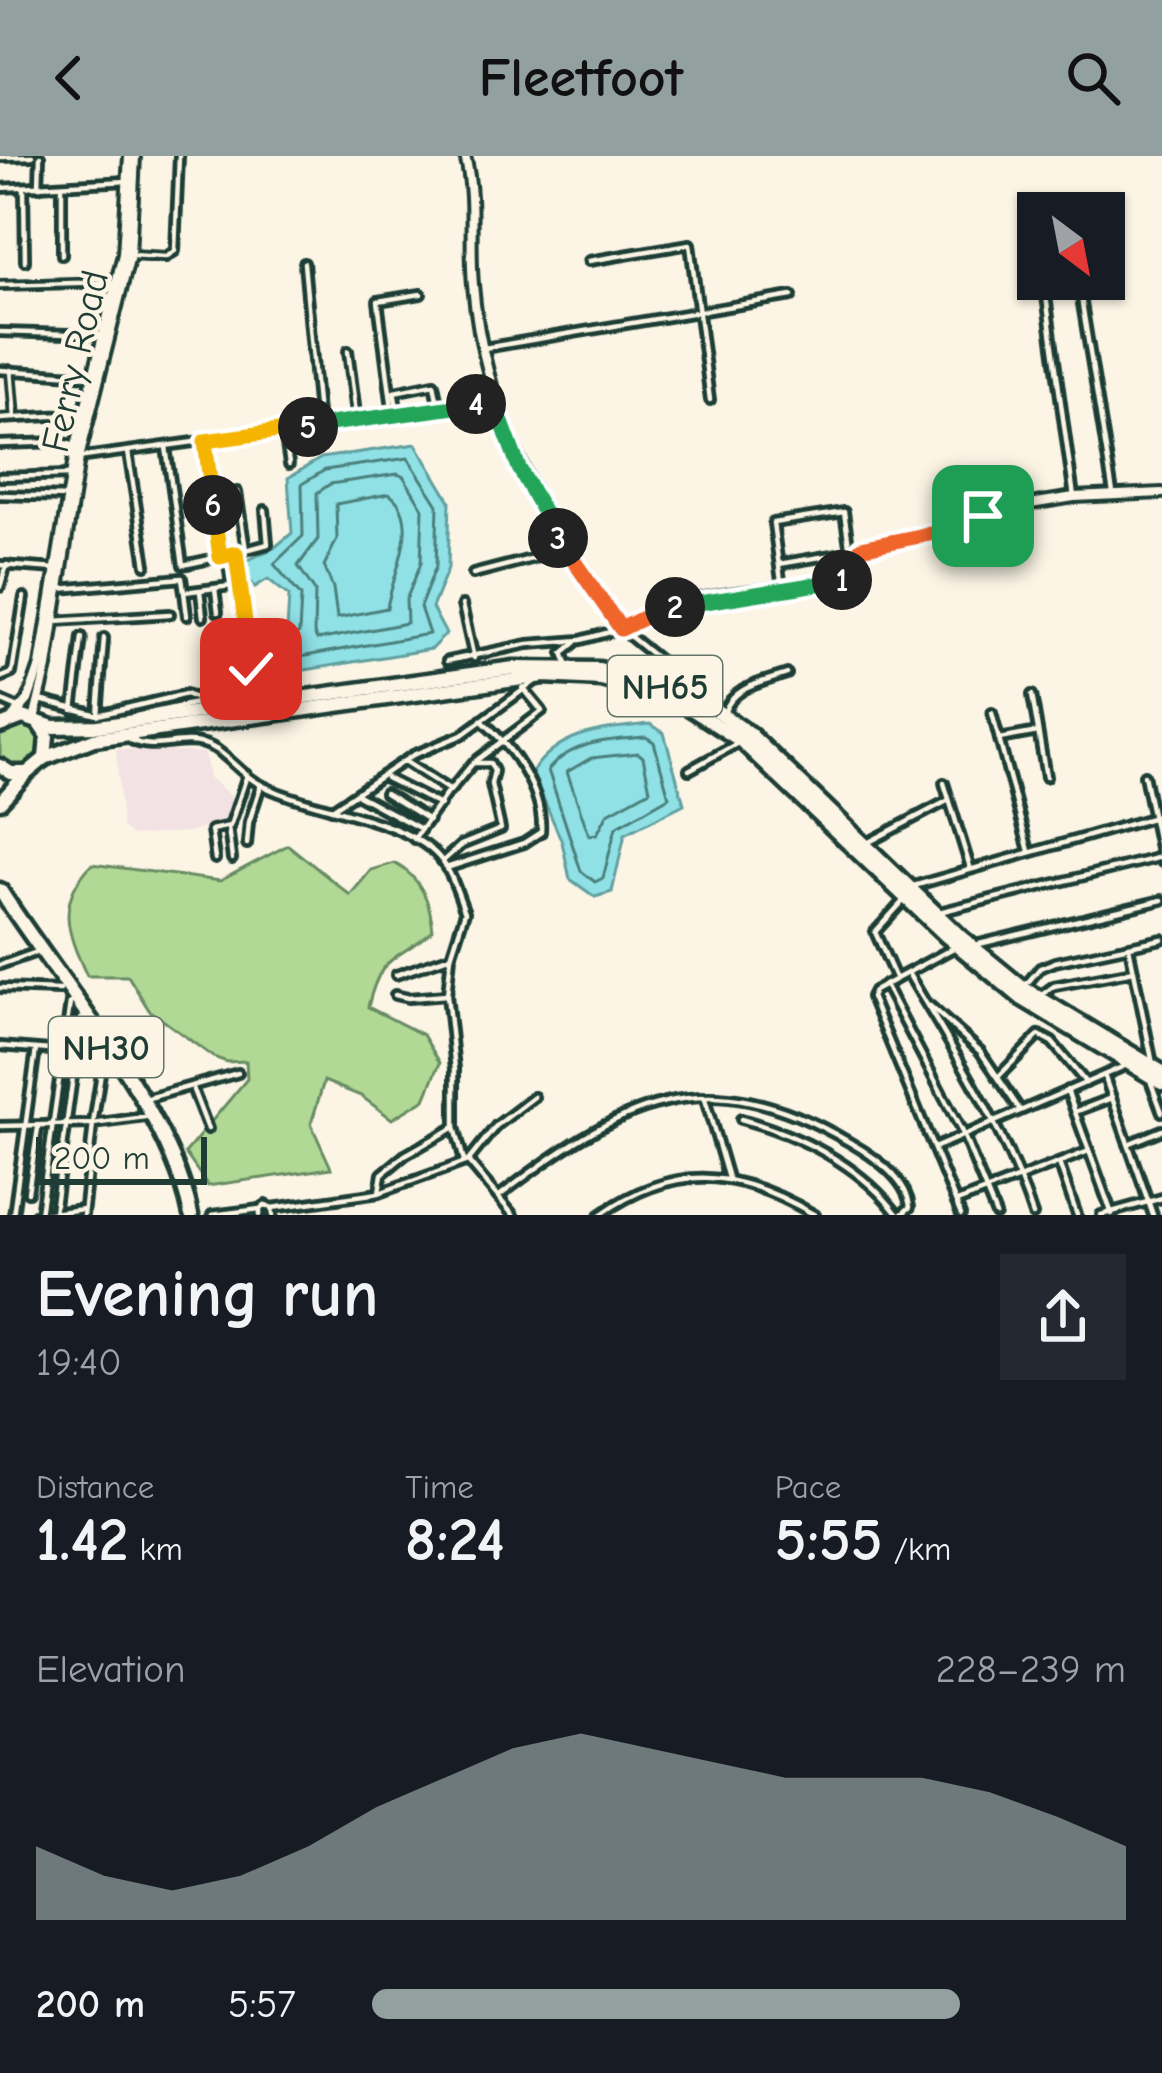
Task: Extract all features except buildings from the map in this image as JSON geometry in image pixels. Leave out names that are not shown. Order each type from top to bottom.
[{"type":"highway","name":"NH65","points":[[27,773],[45,758],[84,742],[211,705],[514,668],[569,666],[636,677],[704,702],[750,734],[866,844],[908,893],[936,913],[964,946],[1157,1075]]},
{"type":"highway","name":"NH65","points":[[11,718],[71,728],[120,729],[544,676],[601,679],[657,694],[685,705],[741,741],[1046,1016],[1127,1065],[1157,1075]]},
{"type":"highway","points":[[36,723],[48,744],[45,758]]},
{"type":"highway","points":[[0,766],[27,773]]},
{"type":"highway","points":[[0,802],[27,773]]},
{"type":"highway","name":"NH30","points":[[2,895],[34,952],[162,1141]]},
{"type":"highway","name":"NH30","points":[[2,895],[141,1100],[162,1141],[187,1215]]},
{"type":"street","points":[[0,157],[36,156],[39,187]]},
{"type":"street","name":"Ferry Road","points":[[36,723],[77,458],[121,282],[132,156]]},
{"type":"street","points":[[130,255],[166,257],[175,251],[179,156]]},
{"type":"street","points":[[465,156],[472,285],[494,401],[519,468],[566,550],[621,629],[694,687],[704,702]]},
{"type":"street","points":[[0,188],[130,181]]},
{"type":"street","name":"Ferry Road","points":[[11,718],[33,692],[54,621],[56,569],[76,446],[130,255],[130,181]]},
{"type":"street","points":[[62,186],[62,254]]},
{"type":"street","points":[[24,187],[25,261]]},
{"type":"street","points":[[590,261],[691,244],[710,400]]},
{"type":"street","points":[[304,263],[319,425]]},
{"type":"street","points":[[0,285],[121,282]]},
{"type":"street","points":[[396,411],[378,301],[421,294]]},
{"type":"street","points":[[484,348],[792,296]]},
{"type":"street","points":[[1047,300],[1074,497]]},
{"type":"street","points":[[1081,300],[1113,494]]},
{"type":"street","points":[[0,332],[104,335]]},
{"type":"street","points":[[348,351],[357,421]]},
{"type":"street","points":[[0,370],[94,376]]},
{"type":"street","points":[[11,370],[15,418]]},
{"type":"street","points":[[396,411],[396,390],[434,384],[438,404],[428,410]]},
{"type":"street","points":[[77,458],[494,401]]},
{"type":"street","points":[[0,419],[84,415]]},
{"type":"street","points":[[284,431],[289,464]]},
{"type":"street","points":[[184,592],[231,586],[215,523],[205,441]]},
{"type":"street","points":[[0,444],[76,446]]},
{"type":"street","points":[[166,447],[183,565],[268,544],[265,510]]},
{"type":"street","points":[[128,452],[146,565]]},
{"type":"street","points":[[0,477],[71,475]]},
{"type":"street","points":[[237,492],[246,550]]},
{"type":"street","points":[[447,661],[528,644],[581,640],[621,629],[657,611],[849,579],[858,550],[959,528],[999,509],[1074,497],[1162,493]]},
{"type":"street","points":[[0,495],[70,500]]},
{"type":"street","points":[[779,564],[850,552],[844,512],[773,523],[782,588]]},
{"type":"street","points":[[205,525],[215,523]]},
{"type":"street","points":[[473,574],[566,550]]},
{"type":"street","points":[[236,553],[254,703]]},
{"type":"street","points":[[0,587],[4,565],[56,569]]},
{"type":"street","points":[[56,589],[182,578],[187,616]]},
{"type":"street","points":[[215,589],[218,612]]},
{"type":"street","points":[[200,590],[202,617]]},
{"type":"street","points":[[0,678],[10,676],[14,667],[24,597]]},
{"type":"street","points":[[462,605],[474,658]]},
{"type":"street","points":[[54,621],[170,614]]},
{"type":"street","points":[[73,710],[82,637]]},
{"type":"street","points":[[98,715],[104,638]]},
{"type":"street","points":[[569,666],[565,648],[581,640]]},
{"type":"street","points":[[723,714],[728,699],[738,692],[787,674]]},
{"type":"street","points":[[332,809],[404,761],[462,735],[544,676]]},
{"type":"street","points":[[415,839],[473,763],[542,710],[523,688]]},
{"type":"street","points":[[40,700],[98,715],[186,694],[211,705]]},
{"type":"street","points":[[1032,695],[1046,777]]},
{"type":"street","points":[[0,700],[11,718]]},
{"type":"street","points":[[992,713],[1029,851]]},
{"type":"street","points":[[444,865],[524,843],[541,832],[538,805],[511,747],[481,720]]},
{"type":"street","points":[[120,729],[146,746],[201,743],[261,785],[415,839],[444,865],[465,912],[447,994],[455,1127],[466,1161],[513,1215]]},
{"type":"street","points":[[999,740],[1038,732]]},
{"type":"street","points":[[688,770],[741,741]]},
{"type":"street","points":[[404,761],[449,792]]},
{"type":"street","points":[[444,865],[461,845],[501,829],[491,784],[494,771],[490,764],[473,763]]},
{"type":"street","points":[[232,859],[227,827],[247,775]]},
{"type":"street","points":[[936,913],[1161,860],[1144,775]]},
{"type":"street","points":[[384,777],[440,806]]},
{"type":"street","points":[[944,783],[970,867]]},
{"type":"street","points":[[247,844],[261,785]]},
{"type":"street","points":[[385,793],[429,820]]},
{"type":"street","points":[[358,795],[422,830]]},
{"type":"street","points":[[866,844],[949,800]]},
{"type":"street","points":[[896,979],[875,932],[908,893],[970,867],[1162,815]]},
{"type":"street","points":[[215,859],[211,830],[227,827]]},
{"type":"street","points":[[962,1215],[871,998],[885,985],[964,946],[1162,900]]},
{"type":"street","points":[[1023,988],[1046,965],[1162,939]]},
{"type":"street","points":[[1129,946],[1162,1112]]},
{"type":"street","points":[[0,965],[34,952]]},
{"type":"street","points":[[397,976],[452,956]]},
{"type":"street","points":[[1039,999],[1054,986],[1134,971]]},
{"type":"street","points":[[908,973],[994,1121],[1032,1213],[1023,1215]]},
{"type":"street","points":[[885,985],[963,1134],[996,1215]]},
{"type":"street","points":[[0,988],[60,989]]},
{"type":"street","points":[[395,995],[428,998],[447,994]]},
{"type":"street","points":[[924,1001],[973,1043],[1020,1109]]},
{"type":"street","points":[[70,1003],[37,1215],[83,1212],[104,1054]]},
{"type":"street","points":[[54,1213],[81,1019]]},
{"type":"street","points":[[999,1076],[1040,1035],[1052,1042],[1086,1083]]},
{"type":"street","points":[[0,1046],[50,1050]]},
{"type":"street","points":[[13,1215],[36,1049]]},
{"type":"street","points":[[934,1149],[1127,1065]]},
{"type":"street","points":[[141,1100],[238,1073]]},
{"type":"street","points":[[1104,1075],[1153,1215]]},
{"type":"street","points":[[193,1088],[208,1129]]},
{"type":"street","points":[[1067,1090],[1112,1214]]},
{"type":"street","points":[[212,1215],[260,1212],[266,1205],[272,1212],[423,1180],[466,1161],[496,1126],[534,1097]]},
{"type":"street","points":[[1075,1112],[1112,1098]]},
{"type":"street","points":[[499,1197],[601,1124],[657,1102],[705,1099],[766,1108],[861,1149],[896,1178],[910,1207],[900,1215],[860,1172],[741,1119]]},
{"type":"street","points":[[705,1099],[728,1178]]},
{"type":"street","points":[[0,1126],[52,1128],[146,1117]]},
{"type":"street","points":[[379,1193],[382,1174],[455,1127]]},
{"type":"street","points":[[28,1192],[38,1128]]},
{"type":"street","points":[[1128,1144],[1162,1130]]},
{"type":"street","points":[[957,1202],[1089,1151]]},
{"type":"street","points":[[1059,1163],[1077,1215]]},
{"type":"street","points":[[600,1215],[624,1198],[672,1178],[728,1178],[815,1215]]},
{"type":"street","points":[[1101,1215],[1162,1198]]},
{"type":"street","points":[[795,1215],[799,1205]]},
{"type":"shaded area","points":[[116,749],[205,753],[209,777],[236,801],[230,822],[188,832],[132,836],[122,827]]},
{"type":"green space","points":[[15,721],[31,723],[45,743],[36,765],[14,770],[0,760],[0,731]]},
{"type":"green space","points":[[288,845],[350,895],[371,870],[394,863],[417,883],[433,930],[385,966],[368,1007],[423,1035],[440,1063],[425,1099],[392,1119],[361,1096],[324,1081],[311,1124],[331,1168],[208,1186],[185,1153],[247,1079],[246,1061],[213,1057],[149,1010],[128,976],[87,976],[70,932],[69,905],[80,878],[92,864],[220,881]]},
{"type":"water","points":[[416,444],[450,501],[448,568],[432,608],[446,634],[431,649],[269,676],[268,641],[287,630],[289,596],[268,579],[255,587],[246,561],[292,533],[288,478],[321,458]]},
{"type":"water","points":[[650,724],[664,733],[684,804],[625,834],[612,892],[595,897],[570,879],[562,842],[532,772],[556,747],[584,734]]},
{"type":"route","points":[[251,669],[236,553],[220,557],[205,441],[494,401],[519,468],[550,526],[621,629],[657,611],[849,579],[861,548],[959,528],[983,516]]}]
